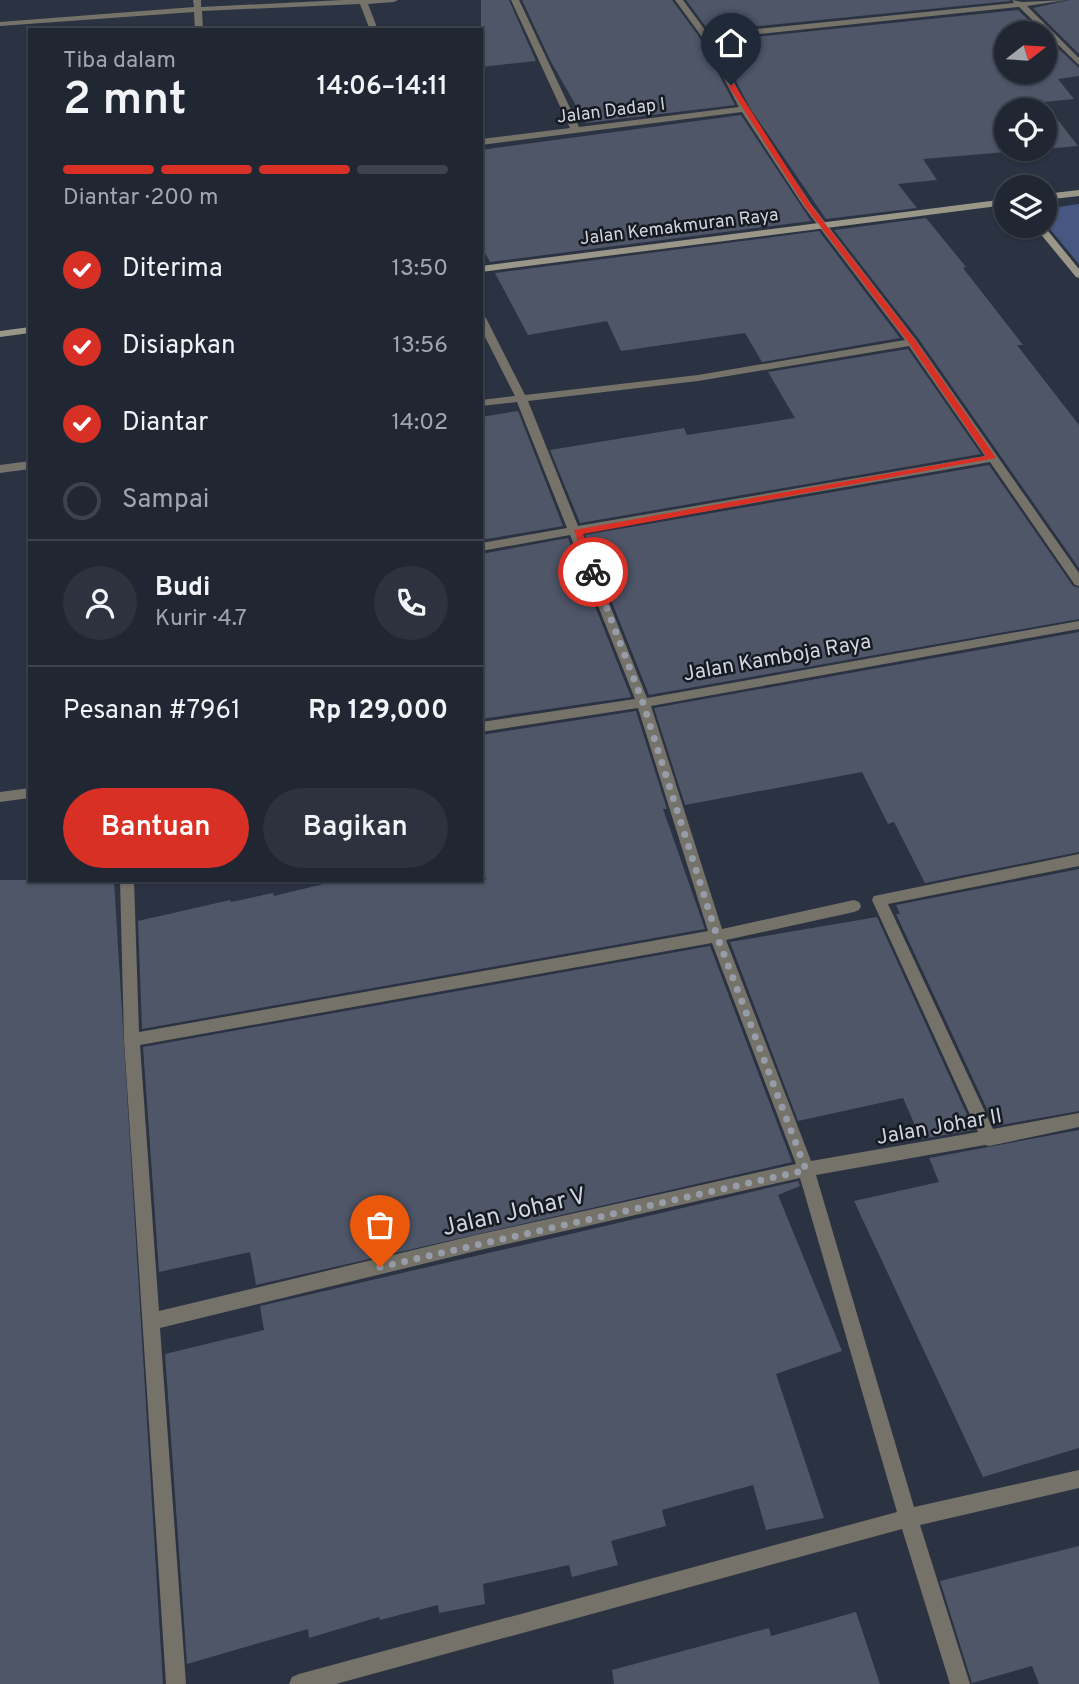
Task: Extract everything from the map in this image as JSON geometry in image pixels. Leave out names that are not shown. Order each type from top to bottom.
[{"type":"main road","points":[[1057,196],[1079,193]]},
{"type":"main road","name":"Jalan Kemakmuran Raya","points":[[483,269],[994,204]]},
{"type":"main road","points":[[1049,238],[1079,275]]},
{"type":"main road","points":[[0,334],[28,330]]},
{"type":"street","points":[[0,24],[198,5],[364,4],[394,0]]},
{"type":"street","points":[[514,0],[576,131]]},
{"type":"street","points":[[679,0],[706,37],[744,109],[824,225],[912,342],[1079,582]]},
{"type":"street","points":[[706,37],[1018,2],[1063,0]]},
{"type":"street","points":[[1018,2],[1079,64]]},
{"type":"street","points":[[364,4],[373,28]]},
{"type":"street","points":[[198,5],[200,28]]},
{"type":"street","name":"Jalan Dadap I","points":[[483,142],[744,109]]},
{"type":"street","points":[[483,322],[521,398],[578,532],[643,703],[717,936],[806,1170],[908,1518],[960,1684]]},
{"type":"street","points":[[483,403],[698,378],[912,342]]},
{"type":"street","points":[[483,547],[992,458]]},
{"type":"street","points":[[0,469],[28,465]]},
{"type":"street","name":"Jalan Kamboja Raya","points":[[483,727],[643,703],[1079,625]]},
{"type":"street","points":[[0,797],[28,793]]},
{"type":"street","points":[[989,1139],[879,900],[1079,860]]},
{"type":"street","points":[[127,882],[132,1040],[176,1684]]},
{"type":"street","points":[[132,1040],[717,936],[854,906]]},
{"type":"street","name":"Jalan Johar II","points":[[806,1170],[989,1139],[1079,1120]]},
{"type":"street","name":"Jalan Johar V","points":[[151,1322],[313,1282],[806,1170]]},
{"type":"street","points":[[299,1684],[908,1518],[1079,1479]]},
{"type":"shaded area","points":[[1079,204],[1079,264],[1057,237],[1057,207]]},
{"type":"building","points":[[481,0],[509,0],[536,61],[483,67]]},
{"type":"building","points":[[522,0],[672,0],[700,38],[735,105],[586,123],[550,60]]},
{"type":"building","points":[[686,0],[1010,0],[1010,1],[709,31]]},
{"type":"building","points":[[1079,0],[1079,54],[1057,32],[1057,21],[1046,21],[1033,8]]},
{"type":"building","points":[[1018,10],[1029,21],[994,21],[994,84],[1057,84],[1057,47],[1079,68],[1079,76],[1058,79],[1074,99],[994,98],[994,153],[923,159],[937,180],[898,184],[917,208],[826,219],[750,108],[715,41]]},
{"type":"building","points":[[741,115],[811,221],[490,262],[483,250],[483,150]]},
{"type":"building","points":[[1057,119],[1078,146],[1057,148]]},
{"type":"building","points":[[926,218],[966,267],[963,268],[1023,345],[1017,345],[1079,425],[1079,568],[918,338],[834,230]]},
{"type":"building","points":[[819,231],[900,338],[762,362],[745,333],[621,351],[607,321],[528,335],[495,273]]},
{"type":"building","points":[[908,349],[981,454],[580,523],[550,450],[684,428],[687,435],[795,418],[768,372]]},
{"type":"building","points":[[518,411],[563,526],[483,540],[483,417]]},
{"type":"building","points":[[989,465],[1073,586],[1079,588],[1079,619],[649,695],[585,535]]},
{"type":"building","points":[[568,538],[631,697],[483,719],[483,554]]},
{"type":"building","points":[[1079,632],[1079,852],[925,883],[894,822],[888,824],[862,772],[685,805],[654,708]]},
{"type":"building","points":[[636,711],[667,809],[663,809],[705,929],[142,1029],[138,921],[230,900],[231,902],[273,893],[274,896],[332,882],[486,880],[483,870],[483,735]]},
{"type":"building","points":[[1079,869],[1079,1111],[995,1126],[896,914],[900,914],[896,905]]},
{"type":"building","points":[[0,880],[114,882],[163,1684],[0,1684]]},
{"type":"building","points":[[877,917],[974,1130],[921,1139],[903,1098],[798,1121],[730,942]]},
{"type":"building","points":[[710,946],[792,1162],[256,1285],[250,1252],[159,1272],[143,1047]]},
{"type":"building","points":[[1079,1130],[1079,1448],[983,1477],[854,1201],[939,1182],[929,1158]]},
{"type":"building","points":[[798,1181],[800,1186],[778,1195],[842,1351],[776,1374],[824,1518],[766,1530],[753,1485],[662,1510],[666,1526],[611,1541],[618,1565],[572,1577],[569,1565],[483,1584],[485,1604],[439,1613],[438,1605],[380,1620],[379,1617],[309,1638],[308,1629],[187,1664],[165,1354],[264,1330],[260,1306]]},
{"type":"building","points":[[1079,1546],[1079,1684],[1039,1684],[1032,1666],[972,1683],[940,1581]]},
{"type":"building","points":[[856,1612],[880,1684],[614,1684],[612,1670],[769,1628],[771,1636]]},
{"type":"way so far","points":[[380,1267],[806,1170],[717,936],[643,703],[593,572]]},
{"type":"route","points":[[593,572],[578,532],[992,458],[912,342],[807,205],[731,85]]}]
